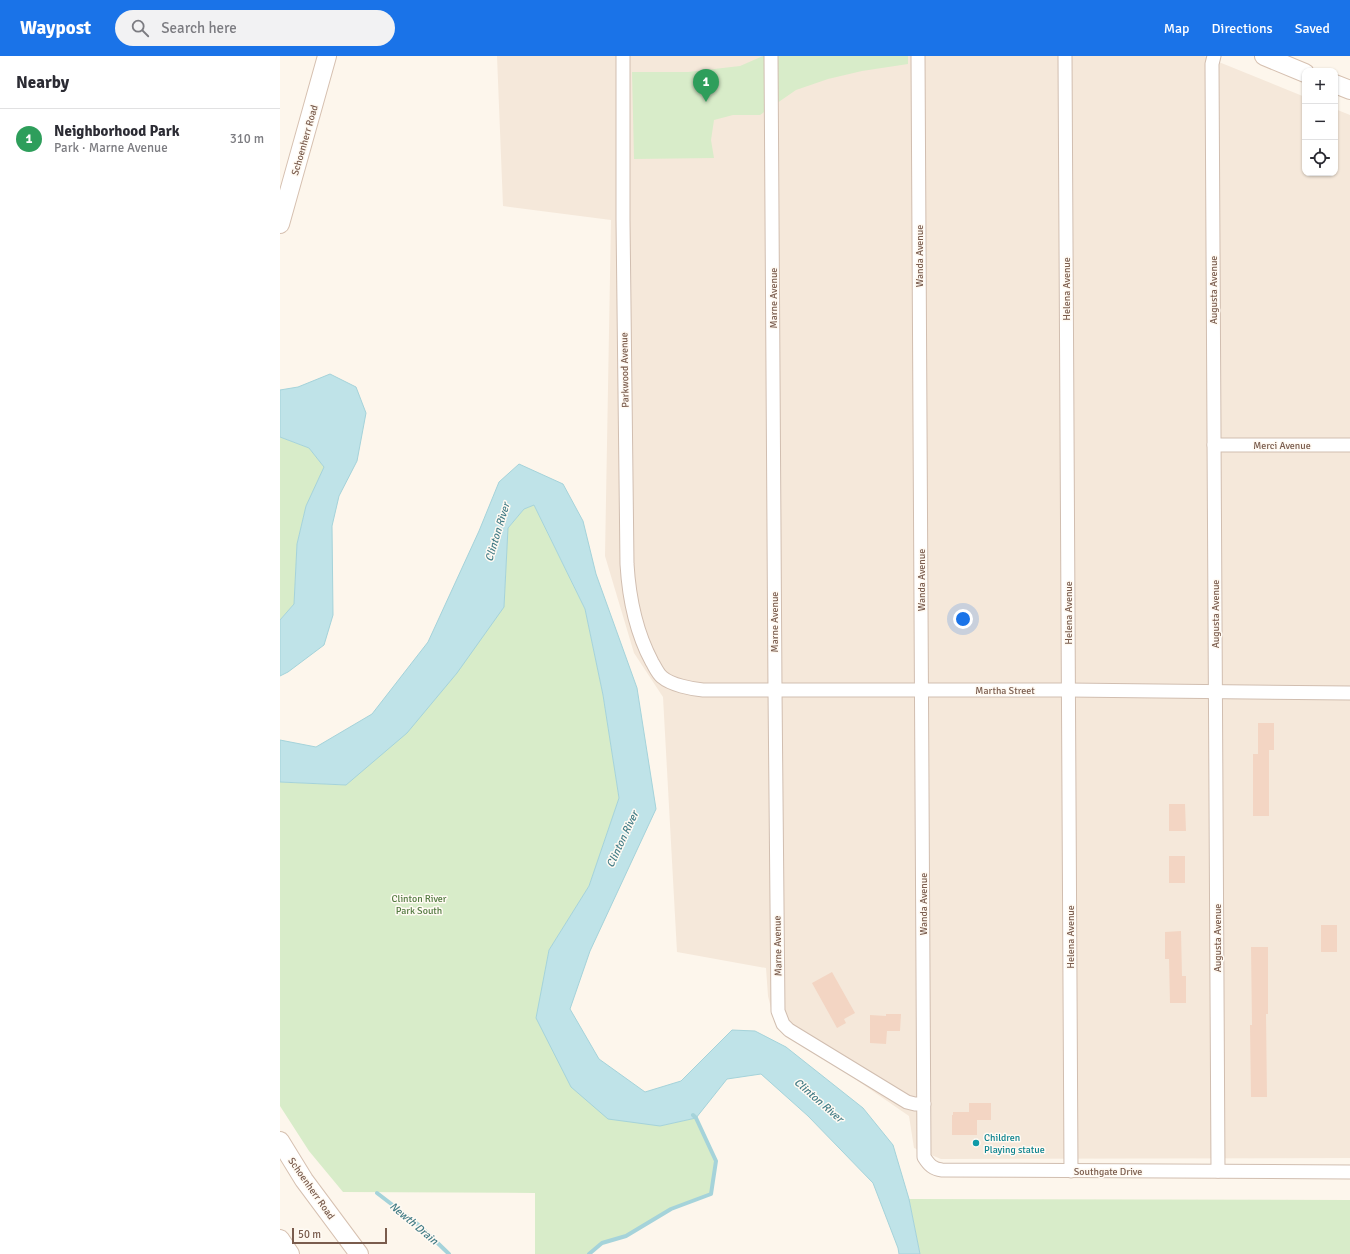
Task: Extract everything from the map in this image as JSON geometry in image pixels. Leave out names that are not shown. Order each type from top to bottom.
[{"type":"main road","name":"Schoenherr Road","points":[[280,224],[327,56]]},
{"type":"main road","points":[[1264,56],[1302,72]]},
{"type":"main road","points":[[1338,85],[1350,90]]},
{"type":"main road","name":"Schoenherr Road","points":[[280,1140],[304,1180],[359,1254]]},
{"type":"main road","points":[[280,1239],[290,1254]]},
{"type":"street","name":"Parkwood Avenue","points":[[623,56],[623,235],[628,586],[634,616],[643,644],[662,678]]},
{"type":"street","name":"Marne Avenue","points":[[771,56],[778,1005],[783,1024],[789,1030],[907,1102],[924,1104]]},
{"type":"street","name":"Wanda Avenue","points":[[918,56],[924,1104]]},
{"type":"street","name":"Helena Avenue","points":[[1065,56],[1072,1171]]},
{"type":"street","name":"Augusta Avenue","points":[[1214,56],[1212,64],[1218,1171]]},
{"type":"street","name":"Merci Avenue","points":[[1214,444],[1350,445]]},
{"type":"street","name":"Martha Street","points":[[662,678],[693,689],[703,690],[1068,690],[1350,693]]},
{"type":"street","name":"Southgate Drive","points":[[924,1104],[924,1157],[928,1163],[937,1170],[1350,1172]]},
{"type":"shaded area","points":[[497,56],[1204,56],[1302,96],[1302,176],[1338,176],[1338,110],[1350,115],[1350,1158],[941,1159],[914,1148],[909,1116],[775,1024],[768,996],[766,968],[677,952],[663,697],[634,653],[605,556],[611,220],[503,206]]},
{"type":"green space","points":[[763,56],[908,56],[908,64],[862,71],[828,79],[796,90],[760,115],[733,115],[714,120],[711,140],[714,158],[634,159],[632,72],[688,72],[740,66]]},
{"type":"green space","points":[[280,437],[309,448],[324,467],[306,506],[297,544],[294,604],[280,620]]},
{"type":"green space","name":"Clinton River Park South","points":[[534,505],[585,609],[603,695],[619,798],[589,886],[549,950],[537,1018],[660,1126],[696,1118],[716,1161],[711,1194],[671,1209],[626,1236],[602,1243],[589,1254],[535,1254],[535,1193],[343,1192],[309,1151],[280,1106],[280,782],[346,785],[504,607],[508,528],[524,509]]},
{"type":"green space","points":[[909,1199],[1350,1200],[1350,1254],[920,1254]]},
{"type":"water","points":[[330,374],[356,387],[366,413],[357,461],[339,496],[332,526],[333,615],[324,645],[288,672],[280,676],[280,620],[294,604],[297,544],[306,506],[324,467],[309,448],[280,437],[280,390],[298,387]]},
{"type":"water","name":"Clinton River","points":[[519,464],[563,484],[583,521],[596,574],[637,688],[656,809],[590,951],[570,1009],[599,1059],[645,1092],[681,1081],[732,1030],[755,1031],[786,1047],[863,1108],[893,1145],[909,1199],[920,1254],[899,1254],[873,1183],[808,1116],[761,1074],[727,1079],[696,1118],[660,1126],[608,1119],[571,1087],[536,1018],[549,950],[589,886],[619,798],[603,695],[585,609],[534,505],[524,509],[508,528],[504,607],[457,673],[407,733],[346,785],[280,782],[280,740],[316,747],[372,714],[428,642],[479,531],[499,482]]},
{"type":"building","points":[[1258,723],[1274,723],[1274,750],[1269,750],[1269,816],[1253,816],[1253,754],[1258,754]]},
{"type":"building","points":[[1169,804],[1185,804],[1186,831],[1169,831]]},
{"type":"building","points":[[1169,856],[1185,856],[1185,883],[1169,883]]},
{"type":"building","points":[[1321,925],[1337,925],[1337,952],[1321,952]]},
{"type":"building","points":[[1181,931],[1182,976],[1186,976],[1186,1003],[1170,1003],[1169,959],[1165,959],[1165,932]]},
{"type":"building","points":[[1251,947],[1268,947],[1268,1014],[1266,1014],[1267,1097],[1251,1097]]},
{"type":"building","points":[[832,972],[855,1013],[844,1019],[846,1023],[837,1028],[812,983]]},
{"type":"building","points":[[886,1014],[901,1014],[900,1031],[887,1031],[886,1044],[870,1043],[870,1015],[886,1016]]},
{"type":"building","points":[[969,1103],[991,1103],[991,1120],[977,1120],[977,1135],[952,1135],[953,1112],[969,1112]]},
{"type":"waterway","points":[[589,1254],[602,1243],[626,1236],[671,1209],[711,1194],[716,1161],[696,1118],[693,1115]]},
{"type":"waterway","name":"Newth Drain","points":[[377,1193],[420,1226],[449,1254]]},
{"type":"place","name":"Neighborhood Park","points":[[706,102]]},
{"type":"place","name":"Children Playing statue","points":[[976,1143]]}]
